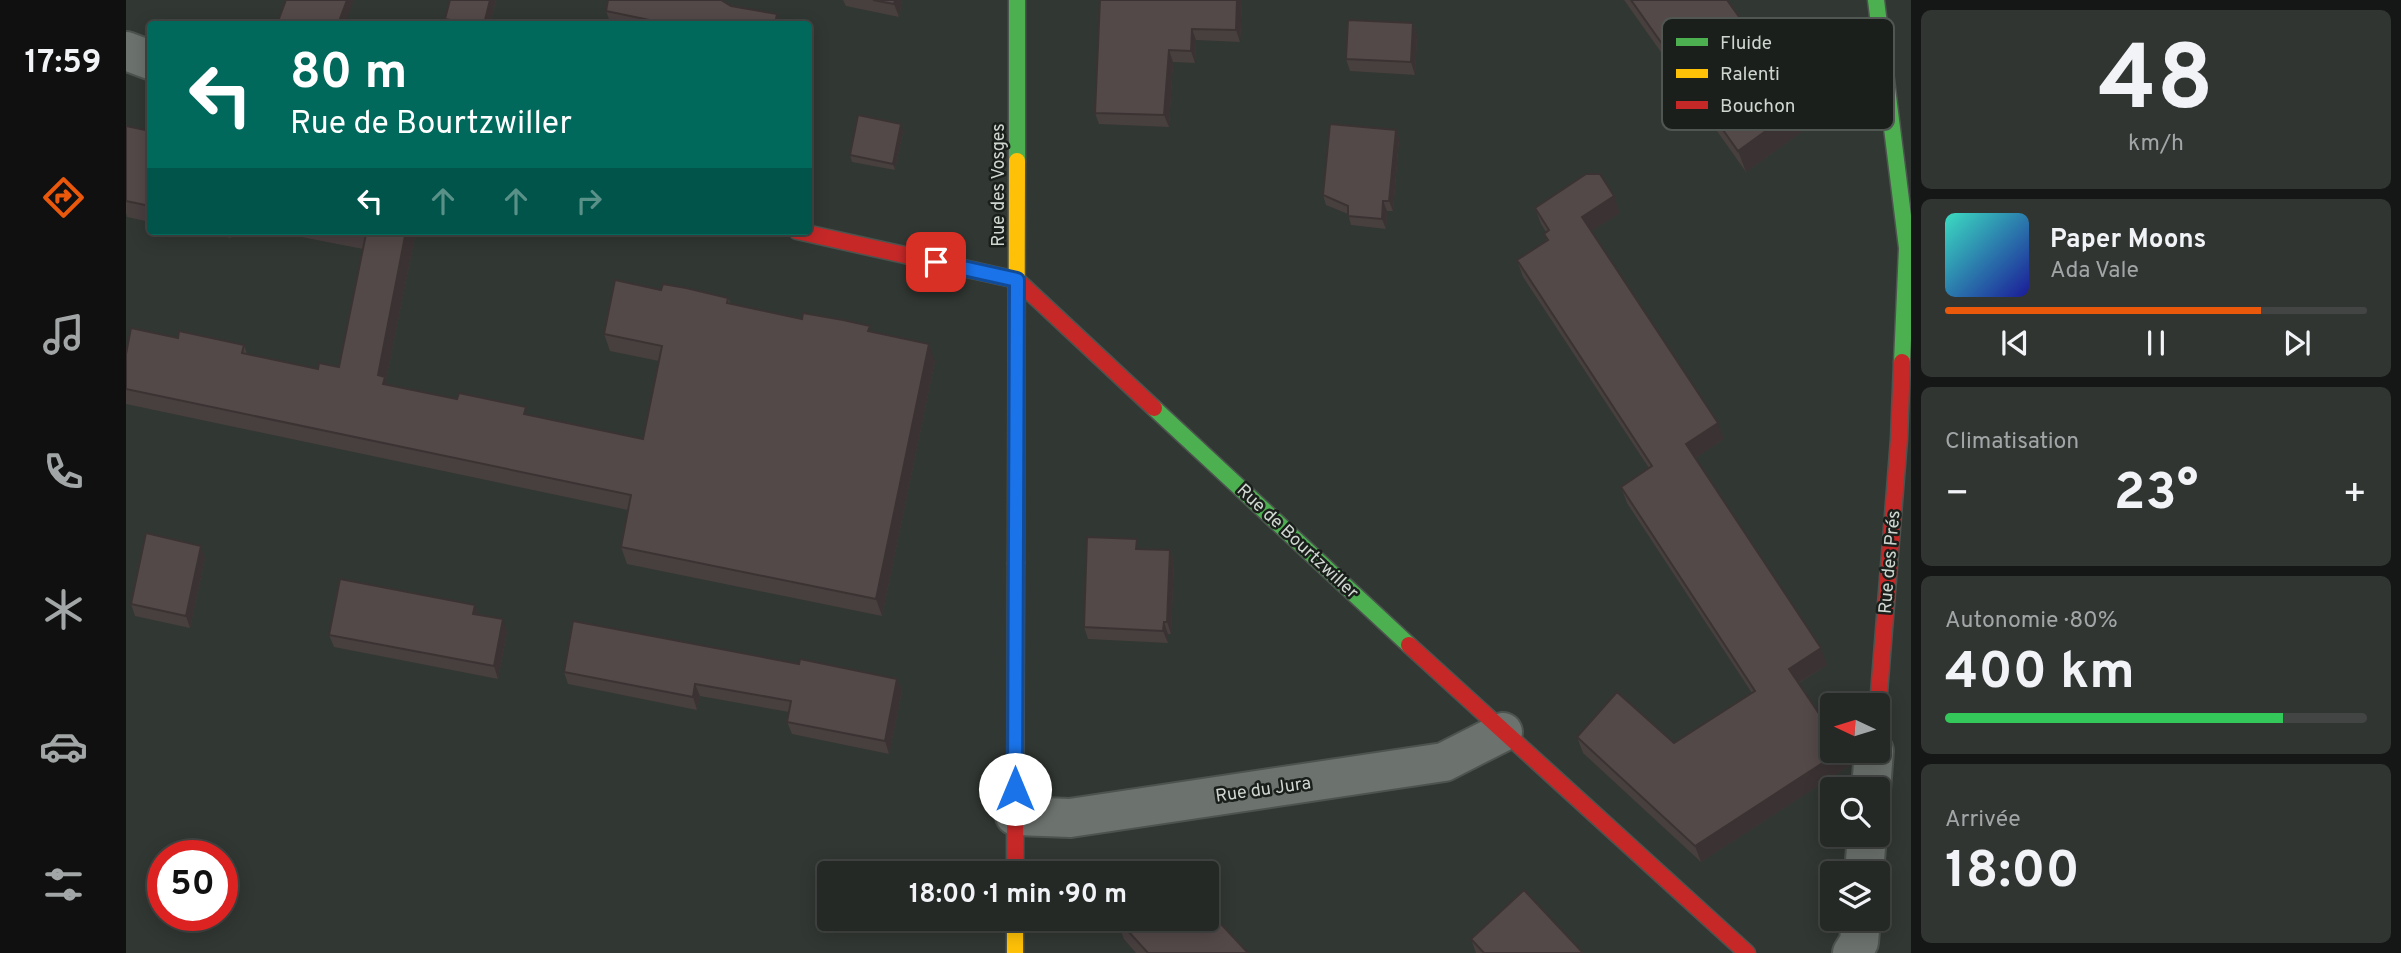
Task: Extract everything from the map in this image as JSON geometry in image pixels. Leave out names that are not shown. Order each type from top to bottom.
[{"type":"street","name":"Rue des Vosges","points":[[1015,861],[1017,0]]},
{"type":"street","name":"Rue des Prés","points":[[1876,0],[1878,18]]},
{"type":"street","points":[[126,51],[147,59]]},
{"type":"street","name":"Rue des Prés","points":[[1879,693],[1905,439],[1907,247],[1892,130]]},
{"type":"street","points":[[812,234],[1017,280]]},
{"type":"street","name":"Rue de Bourtzwiller","points":[[1017,280],[1503,732],[1747,953]]},
{"type":"street","name":"Rue du Jura","points":[[1015,816],[1070,817],[1444,762],[1503,732]]},
{"type":"street","points":[[1015,931],[1015,953]]},
{"type":"street","points":[[1852,953],[1859,942],[1860,931]]},
{"type":"building","points":[[286,0],[347,0],[339,21],[278,21]]},
{"type":"building","points":[[450,0],[490,0],[485,21],[445,19]]},
{"type":"building","points":[[608,0],[721,0],[731,6],[777,14],[776,21],[654,21],[606,11]]},
{"type":"building","points":[[873,0],[895,0],[894,4]]},
{"type":"building","points":[[1100,0],[1237,0],[1236,30],[1192,29],[1191,51],[1169,50],[1164,115],[1095,113]]},
{"type":"building","points":[[1631,0],[1727,0],[1740,18],[1662,18],[1662,44]]},
{"type":"building","points":[[1348,20],[1413,23],[1411,62],[1346,59]]},
{"type":"building","points":[[858,115],[901,124],[893,164],[850,155]]},
{"type":"building","points":[[1330,124],[1396,130],[1389,201],[1383,201],[1382,219],[1348,216],[1348,206],[1323,195]]},
{"type":"building","points":[[126,126],[147,130],[147,205],[126,201]]},
{"type":"building","points":[[1723,130],[1767,130],[1738,151]]},
{"type":"building","points":[[1586,174],[1600,174],[1614,196],[1582,217],[1718,423],[1686,444],[1821,648],[1789,669],[1820,715],[1820,763],[1823,763],[1695,846],[1577,737],[1617,692],[1674,743],[1755,691],[1621,487],[1652,466],[1517,260],[1548,240],[1544,234],[1549,230],[1535,208]]},
{"type":"building","points":[[366,235],[405,235],[378,375],[385,377],[383,384],[457,399],[459,393],[526,407],[524,414],[643,439],[662,346],[604,334],[615,280],[661,290],[663,284],[686,288],[728,298],[727,303],[802,319],[803,313],[843,320],[870,326],[868,331],[929,344],[876,599],[621,547],[631,495],[126,389],[126,354],[131,328],[178,338],[179,331],[244,345],[242,353],[318,369],[319,363],[339,367]]},
{"type":"building","points":[[146,533],[201,546],[186,616],[131,604]]},
{"type":"building","points":[[1087,537],[1137,539],[1136,549],[1170,550],[1167,622],[1164,622],[1163,631],[1084,627]]},
{"type":"building","points":[[340,579],[475,605],[473,614],[503,619],[494,666],[329,635]]},
{"type":"building","points":[[573,621],[799,664],[800,659],[897,679],[885,741],[787,722],[791,701],[695,684],[693,697],[564,672]]},
{"type":"building","points":[[1524,890],[1583,953],[1484,953],[1471,939]]},
{"type":"building","points":[[1219,922],[1248,953],[1148,953],[1128,931],[1219,931]]},
{"type":"traffic: fast","points":[[1017,0],[1017,161]]},
{"type":"traffic: fast","points":[[1876,0],[1878,18]]},
{"type":"traffic: fast","points":[[1892,130],[1907,248],[1902,362]]},
{"type":"traffic: fast","points":[[1154,408],[1409,645]]},
{"type":"traffic: slow","points":[[1016,563],[1017,161]]},
{"type":"traffic: slow","points":[[1015,931],[1015,953]]},
{"type":"traffic: jam","points":[[812,234],[1017,280],[1154,408]]},
{"type":"traffic: jam","points":[[1879,693],[1899,439],[1902,362]]},
{"type":"traffic: jam","points":[[1015,861],[1016,563]]},
{"type":"traffic: jam","points":[[1409,645],[1747,953]]},
{"type":"route","points":[[936,262],[1017,280],[1015,789]]}]
